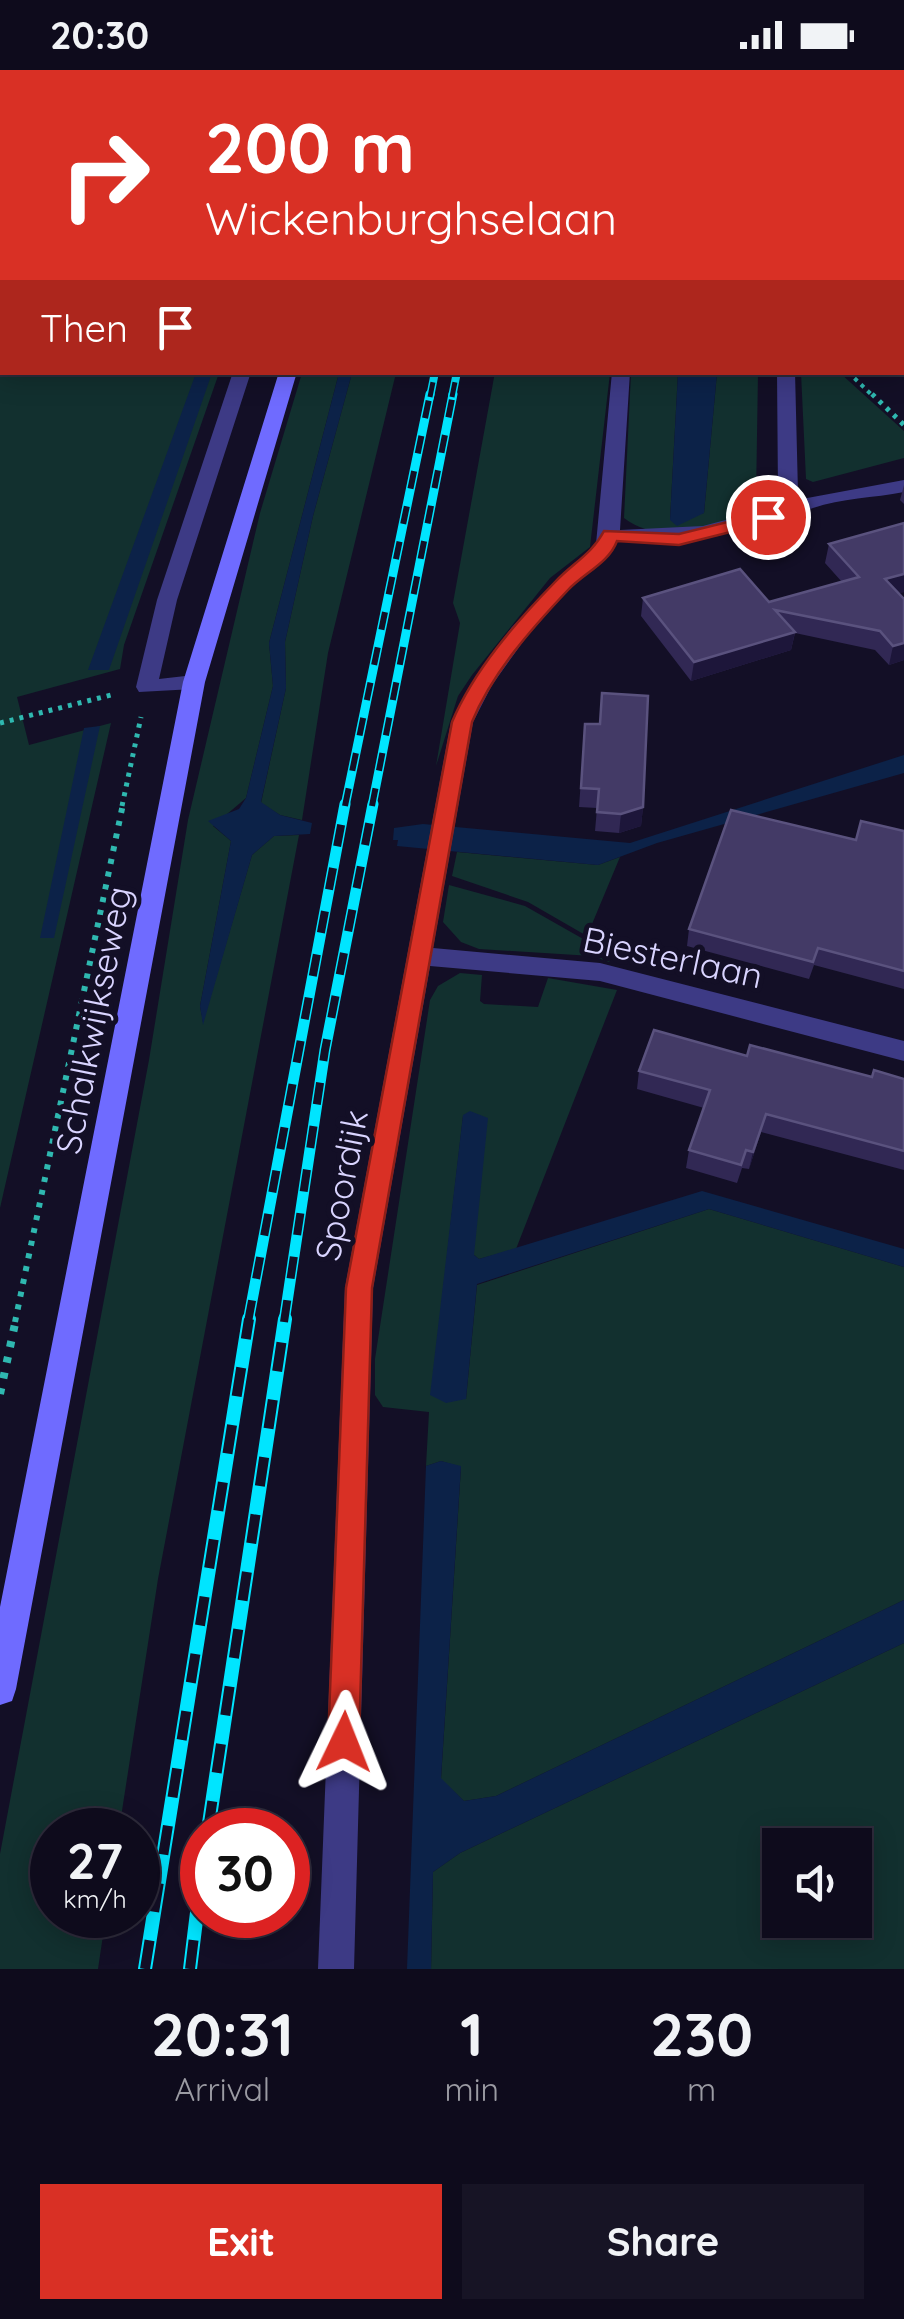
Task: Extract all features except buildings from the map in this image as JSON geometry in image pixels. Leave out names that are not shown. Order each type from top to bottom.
[{"type":"street","points":[[194,682],[147,687],[166,600],[241,375]]},
{"type":"street","name":"Schalkwijkseweg","points":[[0,1689],[194,682],[287,375]]},
{"type":"street","points":[[621,375],[610,535],[679,540],[799,508],[904,486]]},
{"type":"street","points":[[786,375],[788,494],[799,508]]},
{"type":"street","name":"Spoordijk","points":[[336,1969],[359,1288],[423,956],[462,722],[471,699],[564,583],[605,550],[610,535]]},
{"type":"street","name":"Biesterlaan","points":[[423,956],[600,972],[904,1051]]},
{"type":"path","points":[[851,375],[904,425]]},
{"type":"path","points":[[0,723],[147,687]]},
{"type":"path","name":"Schalkwijkseweg","points":[[0,1394],[147,687]]},
{"type":"green space","points":[[0,375],[218,375],[124,645],[120,669],[17,697],[29,745],[111,723],[0,1208]]},
{"type":"green space","points":[[301,375],[338,375],[269,643],[273,686],[246,798],[213,826],[231,841],[200,1006],[203,1022],[252,855],[274,836],[299,835],[158,1579],[122,1808],[30,1808],[30,1938],[103,1938],[98,1969],[0,1969],[0,1854],[149,1060],[188,820],[260,513]]},
{"type":"green space","points":[[351,375],[396,375],[328,653],[302,820],[280,815],[261,803],[286,688],[285,642],[313,516]]},
{"type":"green space","points":[[494,375],[610,375],[590,547],[550,578],[472,675],[458,696],[436,766],[460,623],[453,603]]},
{"type":"green space","points":[[631,375],[678,375],[670,520],[704,513],[717,375],[758,375],[756,498],[763,509],[711,526],[674,532],[639,527],[624,518]]},
{"type":"green space","points":[[801,375],[842,375],[904,431],[904,458],[813,482],[806,479]]},
{"type":"green space","points":[[457,852],[598,865],[620,857],[587,936],[528,902],[452,876]]},
{"type":"green space","points":[[449,885],[525,906],[585,940],[615,949],[609,962],[592,956],[479,949],[461,942],[443,922]]},
{"type":"green space","points":[[460,973],[482,975],[480,1001],[484,1004],[538,1007],[548,978],[617,990],[516,1249],[479,1259],[474,1255],[463,1116],[431,1395],[466,1399],[477,1285],[709,1209],[904,1267],[904,1600],[496,1796],[464,1801],[441,1779],[461,1467],[441,1461],[426,1466],[429,1412],[383,1407],[375,1395],[375,1359],[430,1000],[438,986]]},
{"type":"green space","points":[[904,1643],[904,1969],[431,1969],[433,1872],[460,1853]]},
{"type":"water","points":[[195,375],[211,375],[109,670],[88,670]]},
{"type":"water","points":[[338,375],[351,375],[313,516],[285,642],[286,688],[261,802],[280,815],[312,823],[310,834],[274,836],[252,855],[203,1025],[200,1006],[231,841],[208,821],[239,809],[246,798],[273,686],[269,643]]},
{"type":"water","points":[[678,375],[717,375],[704,513],[677,526],[670,520]]},
{"type":"water","points":[[100,726],[54,938],[40,938],[84,728]]},
{"type":"water","points":[[904,755],[904,773],[657,843],[598,865],[397,846],[398,840],[393,840],[394,828],[423,824],[630,843]]},
{"type":"water","points":[[470,1111],[488,1118],[474,1255],[479,1259],[702,1191],[904,1249],[904,1267],[709,1209],[477,1284],[466,1399],[446,1403],[430,1395],[463,1115]]},
{"type":"water","points":[[441,1461],[461,1466],[441,1778],[464,1801],[496,1796],[904,1600],[904,1643],[460,1853],[433,1872],[431,1969],[407,1969],[426,1466]]},
{"type":"railway","points":[[430,397],[434,375]]},
{"type":"railway","points":[[452,397],[456,375]]},
{"type":"railway","points":[[345,806],[430,394]]},
{"type":"railway","points":[[372,806],[453,394]]},
{"type":"railway","points":[[248,1322],[345,804]]},
{"type":"railway","points":[[284,1322],[325,1050],[373,804]]},
{"type":"railway","points":[[145,1969],[249,1319]]},
{"type":"railway","points":[[211,1808],[285,1319]]},
{"type":"railway","points":[[190,1969],[194,1938]]},
{"type":"route","points":[[344,1742],[359,1288],[423,956],[462,722],[471,699],[512,642],[564,583],[605,550],[610,535],[679,540],[768,517]]}]
